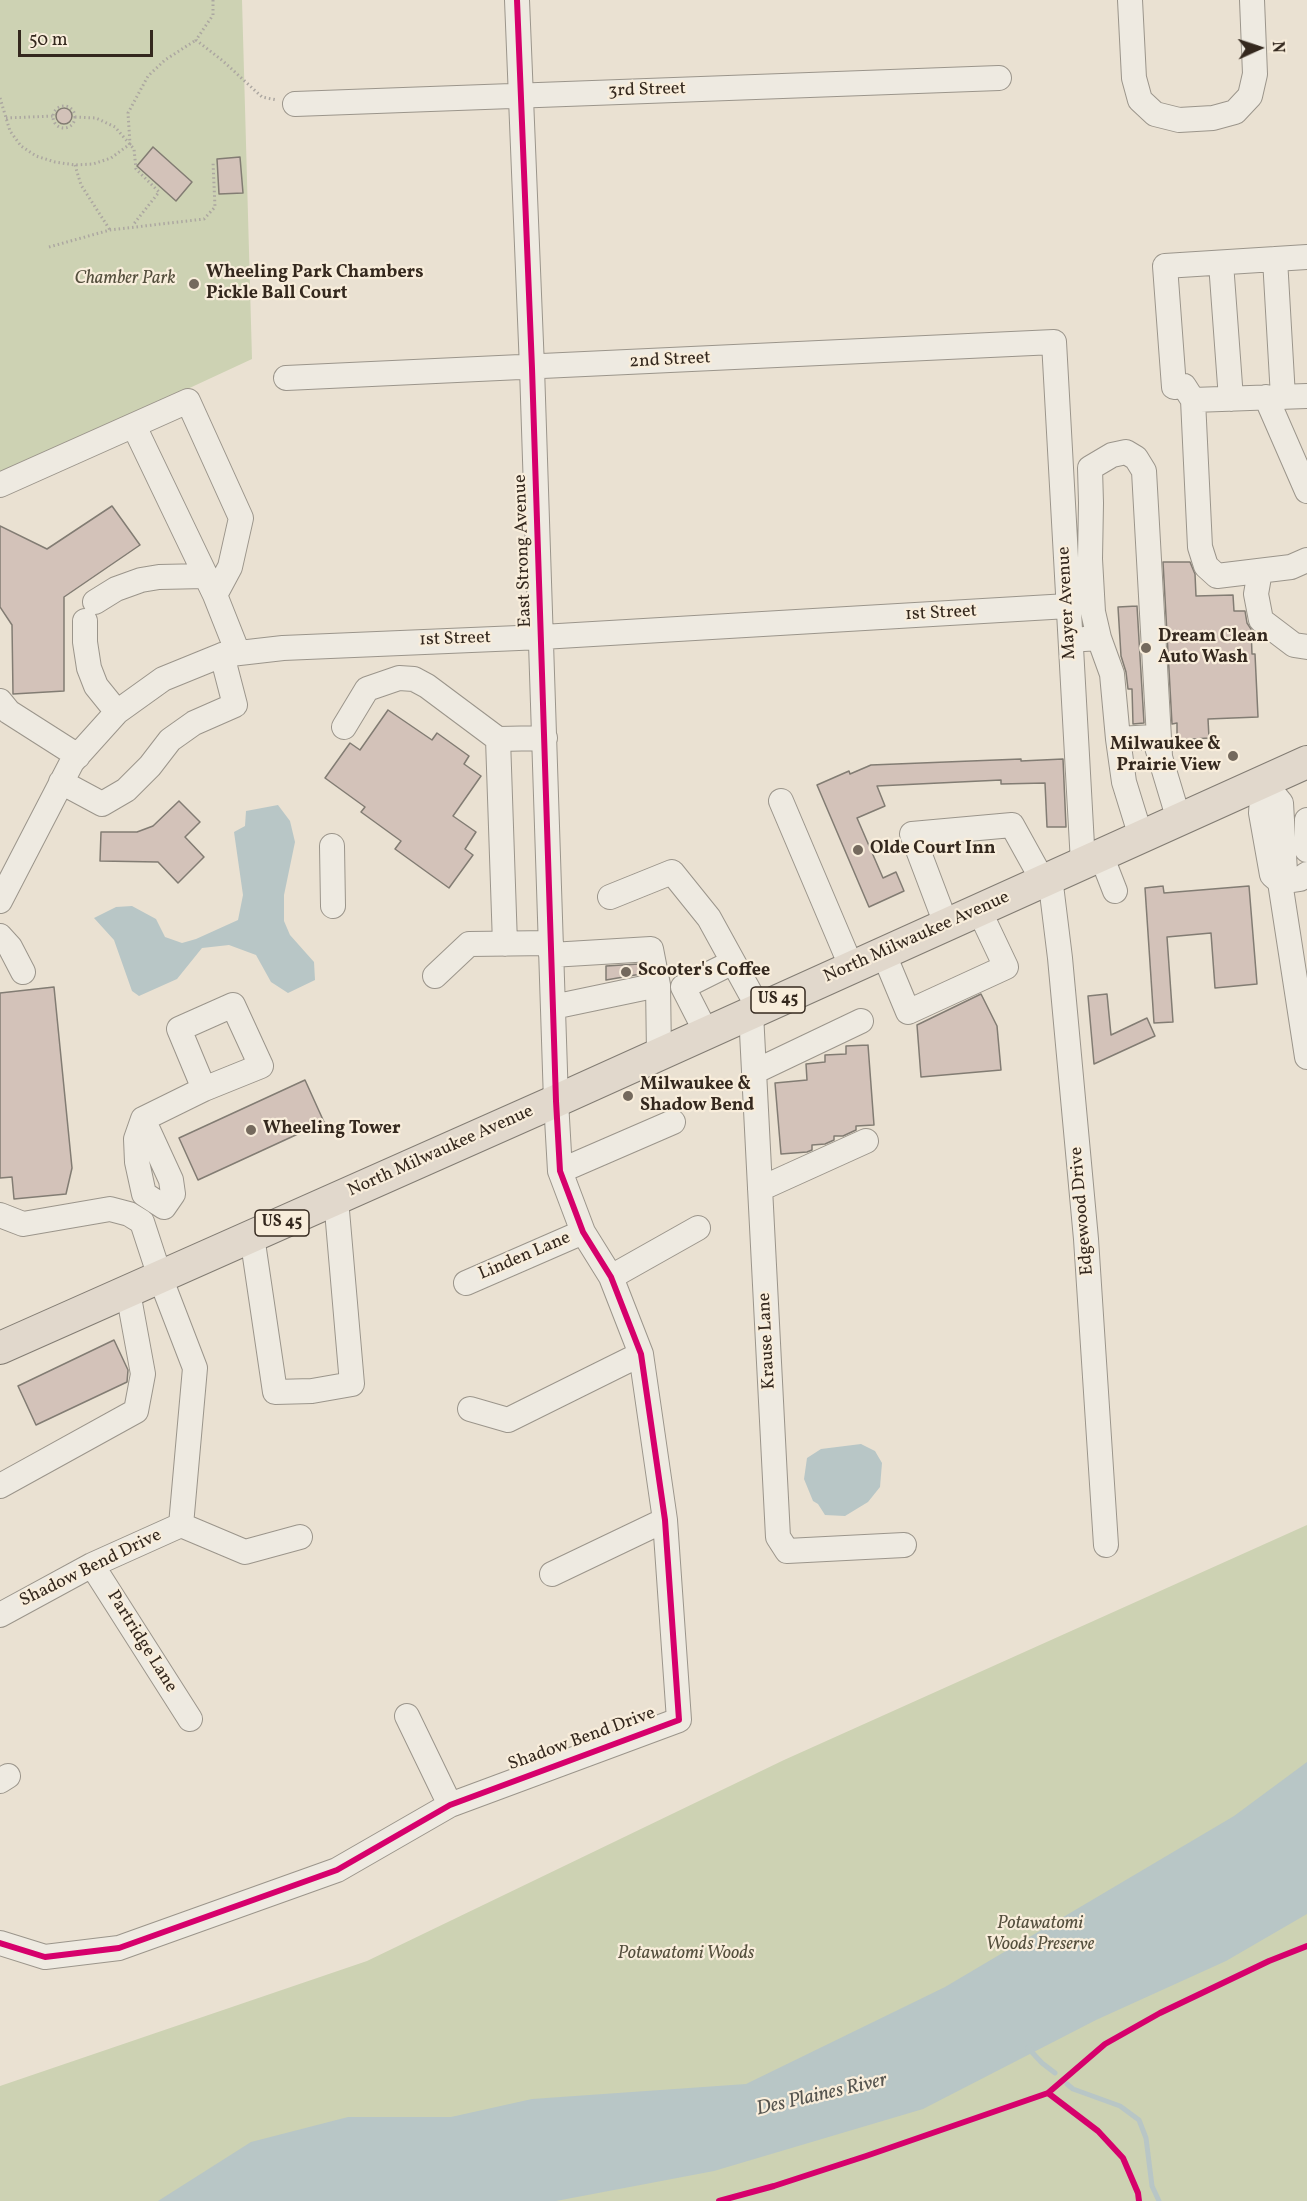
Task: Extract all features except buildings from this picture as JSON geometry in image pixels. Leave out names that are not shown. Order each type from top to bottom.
[{"type":"main road","name":"North Milwaukee Avenue","points":[[0,1348],[556,1101],[1307,762]]},
{"type":"street","name":"East Strong Avenue","points":[[518,0],[542,637],[556,1101]]},
{"type":"street","points":[[1130,0],[1134,78],[1140,100],[1155,114],[1179,120],[1213,118],[1236,112],[1250,96],[1255,74],[1252,0]]},
{"type":"street","name":"3rd Street","points":[[295,104],[999,78]]},
{"type":"street","points":[[1307,257],[1165,266],[1174,387],[1184,386],[1193,400],[1200,547],[1206,566],[1217,576],[1291,567],[1307,560]]},
{"type":"street","points":[[1275,259],[1274,397],[1307,490]]},
{"type":"street","points":[[1221,263],[1231,399]]},
{"type":"street","name":"2nd Street","points":[[286,378],[1054,342]]},
{"type":"street","name":"Mayer Avenue","points":[[1054,342],[1070,640],[1092,859],[1115,891]]},
{"type":"street","points":[[1193,400],[1307,396]]},
{"type":"street","points":[[0,485],[188,401],[241,518],[231,567],[210,586]]},
{"type":"street","points":[[61,782],[102,804],[126,790],[150,766],[170,740],[194,723],[235,705],[230,654],[210,586],[134,426]]},
{"type":"street","points":[[1142,837],[1124,782],[1112,674],[1099,638],[1093,612],[1090,559],[1090,468],[1112,455],[1126,452],[1136,458],[1144,471],[1160,756]]},
{"type":"street","points":[[1260,571],[1256,594],[1262,620],[1294,645],[1307,647]]},
{"type":"street","points":[[117,712],[96,686],[89,668],[85,642],[90,612],[116,589],[141,580],[159,577],[210,586]]},
{"type":"street","name":"1st Street","points":[[0,901],[61,782],[78,756],[117,712],[163,679],[230,654],[283,648],[542,637],[1068,606]]},
{"type":"street","points":[[1070,640],[1099,638]]},
{"type":"street","points":[[344,727],[367,689],[399,678],[414,679],[427,686],[498,739],[545,738]]},
{"type":"street","points":[[0,701],[9,712],[78,756]]},
{"type":"street","points":[[1118,739],[1154,737],[1179,820]]},
{"type":"street","points":[[498,739],[505,944]]},
{"type":"street","points":[[1263,782],[1262,813],[1272,875],[1280,882],[1307,1058]]},
{"type":"street","points":[[781,801],[851,966]]},
{"type":"street","points":[[1307,820],[1307,850]]},
{"type":"street","points":[[946,924],[912,834],[1012,825],[1047,879]]},
{"type":"street","points":[[332,846],[333,906]]},
{"type":"street","points":[[610,897],[672,872],[709,918],[733,962],[755,1011]]},
{"type":"street","points":[[1280,882],[1300,879],[1307,874]]},
{"type":"street","name":"Edgewood Drive","points":[[1047,879],[1060,958],[1086,1239],[1106,1545]]},
{"type":"street","points":[[883,952],[908,1012],[1006,967],[979,910]]},
{"type":"street","points":[[0,936],[10,947],[23,972]]},
{"type":"street","points":[[435,976],[469,944],[505,944],[551,949],[651,949],[658,985],[658,1054]]},
{"type":"street","points":[[706,1032],[683,987],[733,962]]},
{"type":"street","points":[[553,1007],[658,985]]},
{"type":"street","name":"Krause Lane","points":[[755,1011],[754,1072],[778,1537],[787,1551],[904,1545]]},
{"type":"street","points":[[754,1072],[861,1021]]},
{"type":"street","points":[[0,1215],[23,1224],[110,1209],[131,1215],[140,1208],[164,1207],[144,1194],[137,1162],[136,1138],[143,1119],[204,1089]]},
{"type":"street","name":"Shadow Bend Drive","points":[[0,1943],[45,1957],[119,1948],[337,1870],[450,1805],[679,1720],[665,1520],[641,1354],[611,1277],[583,1232],[560,1171],[556,1101]]},
{"type":"street","points":[[560,1171],[673,1122]]},
{"type":"street","points":[[760,1188],[866,1141]]},
{"type":"street","points":[[252,1236],[275,1392],[312,1391],[352,1384],[336,1199]]},
{"type":"street","name":"Shadow Bend Drive","points":[[0,1615],[92,1565],[181,1525],[195,1368],[160,1277],[142,1222],[131,1215]]},
{"type":"street","points":[[611,1277],[698,1228]]},
{"type":"street","name":"Linden Lane","points":[[466,1283],[583,1232]]},
{"type":"street","points":[[0,1486],[136,1412],[143,1374],[128,1292]]},
{"type":"street","points":[[470,1409],[508,1420],[641,1354]]},
{"type":"street","points":[[552,1574],[665,1520]]},
{"type":"street","points":[[181,1525],[245,1552],[300,1537]]},
{"type":"street","name":"Partridge Lane","points":[[92,1565],[190,1719]]},
{"type":"street","points":[[407,1716],[450,1805]]},
{"type":"path","points":[[130,144],[128,113],[148,76],[165,60],[196,40],[213,15],[213,0]]},
{"type":"path","points":[[196,40],[262,97],[295,104]]},
{"type":"path","points":[[0,98],[10,130],[21,146],[36,156],[75,165],[93,164],[111,158],[130,144]]},
{"type":"path","points":[[65,106],[73,111],[75,117],[71,125],[62,127],[57,124],[54,116],[56,110],[65,106]]},
{"type":"path","points":[[6,118],[54,116]]},
{"type":"path","points":[[75,117],[105,121],[114,127],[134,148],[136,169],[159,192],[132,227]]},
{"type":"path","points":[[49,247],[110,230],[204,219],[216,207],[213,162]]},
{"type":"path","points":[[75,165],[81,185],[110,230]]},
{"type":"green space","name":"Chamber Park","points":[[0,0],[242,0],[252,359],[0,476]]},
{"type":"green space","name":"Potawatomi Woods Preserve","points":[[1307,1525],[1307,2201],[0,2201],[0,2086],[367,1961],[784,1760]]},
{"type":"water","points":[[278,805],[290,821],[295,842],[284,895],[284,921],[290,935],[314,962],[315,980],[288,993],[271,982],[256,955],[229,945],[202,948],[177,979],[139,996],[132,991],[114,940],[94,918],[116,907],[132,906],[156,919],[165,937],[182,943],[238,920],[243,895],[234,832],[245,826],[246,811]]},
{"type":"water","points":[[861,1444],[875,1451],[882,1463],[880,1487],[868,1502],[845,1516],[825,1515],[818,1504],[813,1501],[804,1479],[807,1458],[821,1449]]},
{"type":"water","name":"Des Plaines River","points":[[1307,1762],[1307,1914],[1226,1961],[1096,2020],[923,2109],[714,2171],[556,2201],[158,2201],[251,2142],[348,2117],[451,2117],[532,2099],[746,2084],[945,1987],[1234,1816]]},
{"type":"waterway","points":[[1028,2048],[1055,2073]]},
{"type":"waterway","points":[[1067,2084],[1073,2089],[1120,2106],[1139,2120],[1146,2138],[1152,2186],[1159,2201]]},
{"type":"cycle path","points":[[0,1943],[45,1957],[119,1948],[337,1870],[450,1805],[679,1720],[665,1520],[641,1354],[611,1277],[583,1232],[560,1171],[517,0]]},
{"type":"cycle path","points":[[719,2201],[866,2156],[1048,2093],[1105,2044],[1160,2013],[1269,1961],[1307,1946]]},
{"type":"cycle path","points":[[1048,2093],[1098,2131],[1123,2158],[1138,2193],[1139,2201]]},
{"type":"place","name":"Wheeling Park Chambers Pickle Ball Court","points":[[194,284]]},
{"type":"place","name":"Dream Clean Auto Wash","points":[[1146,648]]},
{"type":"place","name":"Milwaukee & Prairie View","points":[[1233,756]]},
{"type":"place","name":"Olde Court Inn","points":[[858,850]]},
{"type":"place","name":"Scooter's Coffee","points":[[626,972]]},
{"type":"place","name":"Milwaukee & Shadow Bend","points":[[628,1096]]},
{"type":"place","name":"Wheeling Tower","points":[[251,1130]]},
{"type":"park label","name":"Potawatomi Woods","points":[[686,1955]]}]
